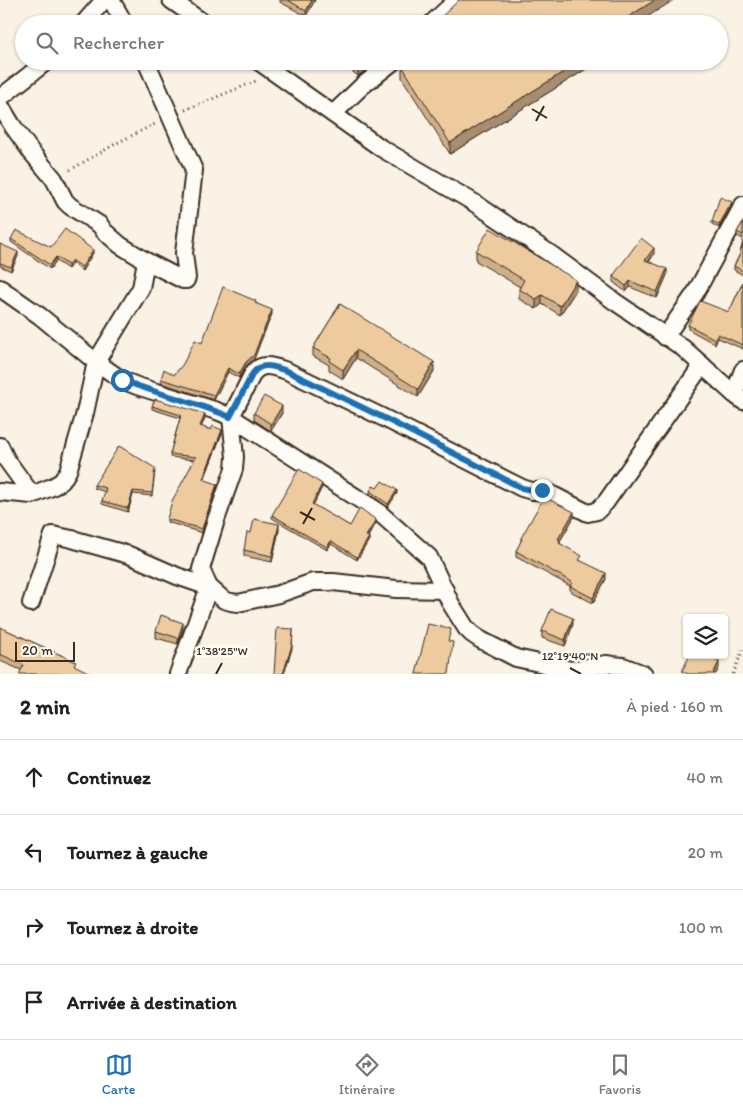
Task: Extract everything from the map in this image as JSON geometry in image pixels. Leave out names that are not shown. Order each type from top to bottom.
[{"type":"street","points":[[90,15],[104,0]]},
{"type":"street","points":[[111,0],[120,15]]},
{"type":"street","points":[[171,0],[192,15]]},
{"type":"street","points":[[441,15],[457,0]]},
{"type":"street","points":[[0,98],[35,70]]},
{"type":"street","points":[[0,105],[32,153],[54,179],[65,201],[70,206],[100,225],[120,245],[146,261],[183,280],[187,280],[184,253],[194,170],[150,70]]},
{"type":"street","points":[[271,70],[381,148],[473,202],[552,255],[614,301],[683,348],[738,397]]},
{"type":"street","points":[[333,114],[362,86],[382,70]]},
{"type":"street","points":[[665,337],[696,292],[743,205]]},
{"type":"street","points":[[0,492],[32,495],[62,481],[68,471],[85,413],[96,362],[141,288],[146,261]]},
{"type":"street","points":[[0,288],[40,316],[96,362],[122,380],[230,417],[376,510],[429,557],[451,604],[472,634],[516,658],[571,670],[613,664],[644,674]]},
{"type":"street","points":[[178,674],[209,587],[201,569],[234,468],[235,457],[230,417],[257,368],[274,366],[287,371],[522,488],[545,491],[588,513],[597,511],[606,502],[702,365]]},
{"type":"street","points":[[738,397],[743,370]]},
{"type":"street","points":[[0,446],[6,459],[32,495]]},
{"type":"street","points":[[31,603],[53,535],[129,555],[177,576],[209,587],[224,600],[238,603],[279,594],[313,582],[333,582],[396,589],[445,590]]},
{"type":"path","points":[[733,674],[743,648]]},
{"type":"building","points":[[288,0],[312,0],[306,11]]},
{"type":"building","points":[[459,0],[655,0],[631,15],[443,15]]},
{"type":"building","points":[[404,70],[567,70],[450,143]]},
{"type":"building","points":[[720,197],[732,202],[719,225],[712,221]]},
{"type":"building","points":[[743,222],[743,235],[737,232]]},
{"type":"building","points":[[490,228],[576,280],[560,306],[542,295],[536,299],[519,289],[524,280],[476,251]]},
{"type":"building","points":[[65,229],[93,250],[82,267],[72,260],[68,265],[56,257],[50,265],[11,239],[16,230],[51,247]]},
{"type":"building","points":[[641,238],[654,248],[645,260],[667,269],[657,292],[630,281],[626,286],[613,276]]},
{"type":"building","points":[[0,244],[18,252],[11,267],[0,263]]},
{"type":"building","points":[[743,246],[743,271],[734,266]]},
{"type":"building","points":[[743,282],[743,345],[718,334],[715,339],[688,325],[700,301],[729,312]]},
{"type":"building","points":[[223,287],[272,310],[254,355],[246,362],[239,374],[228,368],[214,395],[161,379],[164,369],[174,375],[183,364],[195,340],[202,343]]},
{"type":"building","points":[[340,304],[434,362],[418,389],[356,350],[343,370],[329,361],[331,358],[313,348]]},
{"type":"building","points":[[264,396],[282,406],[271,424],[254,413]]},
{"type":"building","points":[[155,399],[205,414],[200,426],[211,430],[213,426],[222,430],[203,479],[217,484],[202,529],[167,519],[172,501],[196,457],[170,454],[181,415],[152,406]]},
{"type":"building","points":[[119,446],[155,468],[152,493],[133,491],[128,508],[102,501],[106,488],[94,485]]},
{"type":"building","points":[[299,469],[322,484],[312,504],[350,526],[360,508],[376,520],[366,536],[369,537],[357,557],[331,541],[327,547],[272,515]]},
{"type":"building","points":[[382,481],[397,490],[388,504],[370,491],[373,486],[377,488]]},
{"type":"building","points":[[544,497],[574,512],[558,539],[560,540],[559,543],[582,556],[579,560],[606,573],[593,598],[570,586],[572,582],[516,551],[521,538]]},
{"type":"building","points":[[254,519],[279,524],[272,556],[244,550],[247,532],[251,533]]},
{"type":"building","points":[[551,609],[573,618],[565,640],[542,631]]},
{"type":"building","points":[[161,615],[183,623],[178,638],[156,631]]},
{"type":"building","points":[[428,624],[451,629],[448,641],[453,642],[449,674],[416,674]]},
{"type":"building","points":[[0,627],[76,662],[74,665],[92,674],[19,674],[24,665],[0,654]]},
{"type":"building","points":[[277,628],[293,629],[292,645],[283,674],[274,674]]},
{"type":"building","points":[[688,659],[713,659],[719,662],[713,674],[688,674],[682,671]]},
{"type":"route","points":[[122,380],[230,417],[257,368],[274,366],[382,417],[522,488],[542,490]]}]
